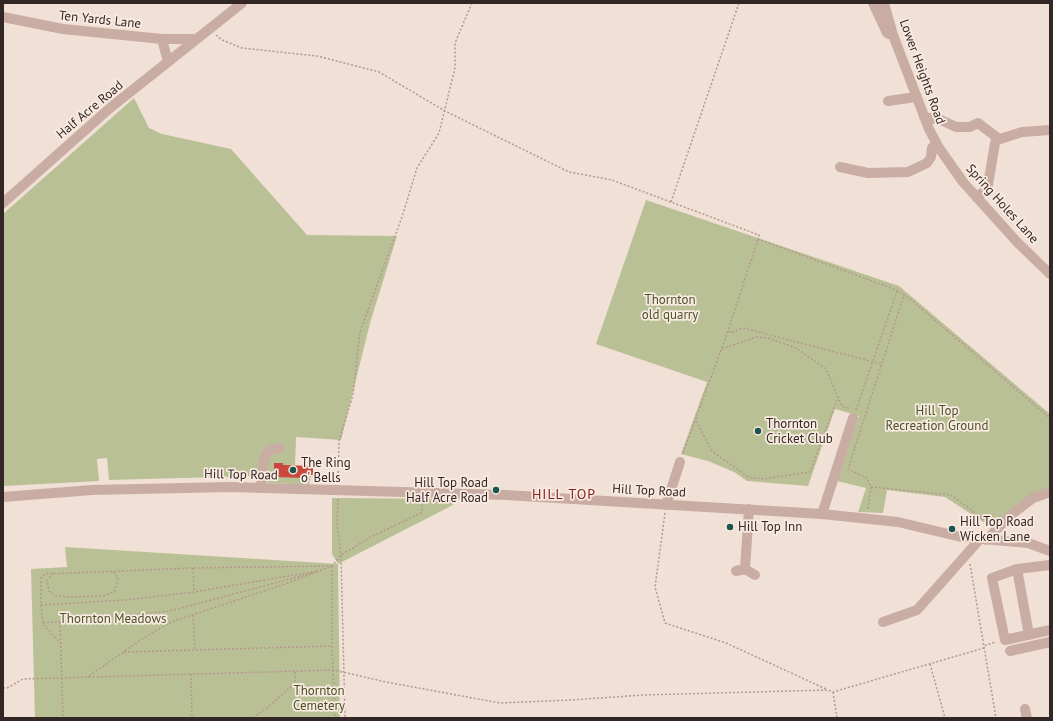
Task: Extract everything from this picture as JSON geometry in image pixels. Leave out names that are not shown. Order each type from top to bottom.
[{"type":"street","name":"Half Acre Road","points":[[3,203],[110,108],[242,3]]},
{"type":"street","points":[[874,3],[887,33],[893,35]]},
{"type":"street","name":"Lower Heights Road","points":[[884,3],[893,35],[916,97],[938,146]]},
{"type":"street","name":"Ten Yards Lane","points":[[3,17],[63,29],[162,39],[195,39]]},
{"type":"street","points":[[162,39],[168,62]]},
{"type":"street","points":[[888,101],[916,97]]},
{"type":"street","points":[[924,117],[941,120],[956,126],[970,126],[978,123],[999,139]]},
{"type":"street","points":[[977,198],[988,185],[995,143],[999,139],[1022,132],[1050,130]]},
{"type":"street","points":[[840,167],[868,173],[908,172],[927,163],[931,157],[932,148],[938,146]]},
{"type":"street","name":"Spring Holes Lane","points":[[938,146],[963,182],[1016,242],[1050,274]]},
{"type":"street","points":[[822,514],[853,418]]},
{"type":"street","points":[[261,488],[264,460],[269,450],[280,448]]},
{"type":"street","points":[[666,505],[680,462]]},
{"type":"street","name":"Hill Top Road","points":[[3,497],[92,490],[230,487],[423,494],[506,495],[822,514],[898,522],[961,537],[1028,543],[1050,551]]},
{"type":"street","points":[[883,622],[917,610],[968,553],[1012,514],[1033,498],[1050,492]]},
{"type":"street","points":[[749,509],[740,570],[755,574]]},
{"type":"street","points":[[1050,565],[1017,570],[992,578],[1005,640],[1050,630]]},
{"type":"street","points":[[1017,570],[1029,635]]},
{"type":"street","points":[[1010,651],[1050,642]]},
{"type":"path","points":[[345,718],[341,555],[337,524],[339,441],[353,395],[360,332],[403,214],[417,168],[439,133],[455,68],[455,43],[472,3]]},
{"type":"path","points":[[671,202],[739,3]]},
{"type":"path","points":[[209,28],[222,40],[242,48],[317,56],[379,72],[445,111],[569,172],[612,180],[759,235],[722,349],[680,462]]},
{"type":"path","points":[[758,239],[897,290],[904,294],[1050,418]]},
{"type":"path","points":[[722,349],[756,337],[768,338],[796,348],[826,369],[843,407],[856,410],[897,290]]},
{"type":"path","points":[[867,519],[871,487],[867,478],[848,469],[904,294]]},
{"type":"path","points":[[728,331],[731,333],[743,328],[881,364]]},
{"type":"path","points":[[696,421],[712,451],[748,477],[763,480],[810,472],[838,396]]},
{"type":"path","points":[[871,487],[951,495],[990,524]]},
{"type":"path","points":[[88,677],[122,652],[171,622],[332,566],[341,555],[373,536],[421,513],[423,494]]},
{"type":"path","points":[[666,505],[655,587],[665,623],[726,643],[833,692],[984,648],[986,645],[1005,640]]},
{"type":"path","points":[[968,553],[996,718]]},
{"type":"path","points":[[61,644],[43,624],[41,578],[45,574],[193,568],[332,566]]},
{"type":"path","points":[[332,566],[332,646],[335,718]]},
{"type":"path","points":[[193,568],[194,592]]},
{"type":"path","points":[[41,605],[125,600],[194,592],[224,588],[289,574],[321,570]]},
{"type":"path","points":[[43,624],[170,612],[321,570]]},
{"type":"path","points":[[53,573],[47,582],[49,591],[56,596],[104,596],[116,592],[118,579],[115,573],[107,571]]},
{"type":"path","points":[[193,614],[195,650]]},
{"type":"path","points":[[60,622],[63,718]]},
{"type":"path","points":[[122,652],[332,646]]},
{"type":"path","points":[[930,663],[945,718]]},
{"type":"path","points":[[3,688],[7,688],[23,679],[334,670],[500,703],[643,695],[828,690]]},
{"type":"path","points":[[253,718],[295,683],[295,672]]},
{"type":"path","points":[[191,674],[192,718]]},
{"type":"path","points":[[833,692],[837,718]]},
{"type":"green space","points":[[134,98],[149,128],[162,134],[231,149],[307,235],[397,236],[370,323],[341,440],[296,437],[295,466],[313,466],[309,485],[256,482],[257,476],[109,480],[107,458],[97,459],[99,481],[3,486],[3,214]]},
{"type":"green space","points":[[646,200],[899,286],[1050,414],[1050,487],[1030,495],[991,527],[945,497],[887,490],[883,513],[858,512],[866,488],[837,481],[859,416],[835,409],[808,486],[747,481],[734,472],[708,461],[681,454],[707,382],[596,344]]},
{"type":"green space","points":[[332,498],[449,499],[453,505],[338,564],[332,554]]},
{"type":"green space","name":"Thornton Meadows","points":[[65,547],[338,564],[340,718],[35,718],[31,569],[67,567]]},
{"type":"building","name":"The Ring o' Bells","points":[[274,463],[283,463],[283,465],[313,466],[313,475],[308,475],[308,478],[274,477]]},
{"type":"place","name":"Thornton Cricket Club","points":[[758,431]]},
{"type":"place","name":"The Ring o' Bells","points":[[293,470]]},
{"type":"place","name":"Hill Top Road Half Acre Road","points":[[496,490]]},
{"type":"place","name":"Hill Top Inn","points":[[730,527]]},
{"type":"place","name":"Hill Top Road Wicken Lane","points":[[952,529]]},
{"type":"district","name":"HILL TOP","points":[[564,495]]},
{"type":"park label","name":"Thornton old quarry","points":[[670,308]]},
{"type":"park label","name":"Hill Top Recreation Ground","points":[[937,418]]},
{"type":"park label","name":"Thornton Cemetery","points":[[319,698]]}]
